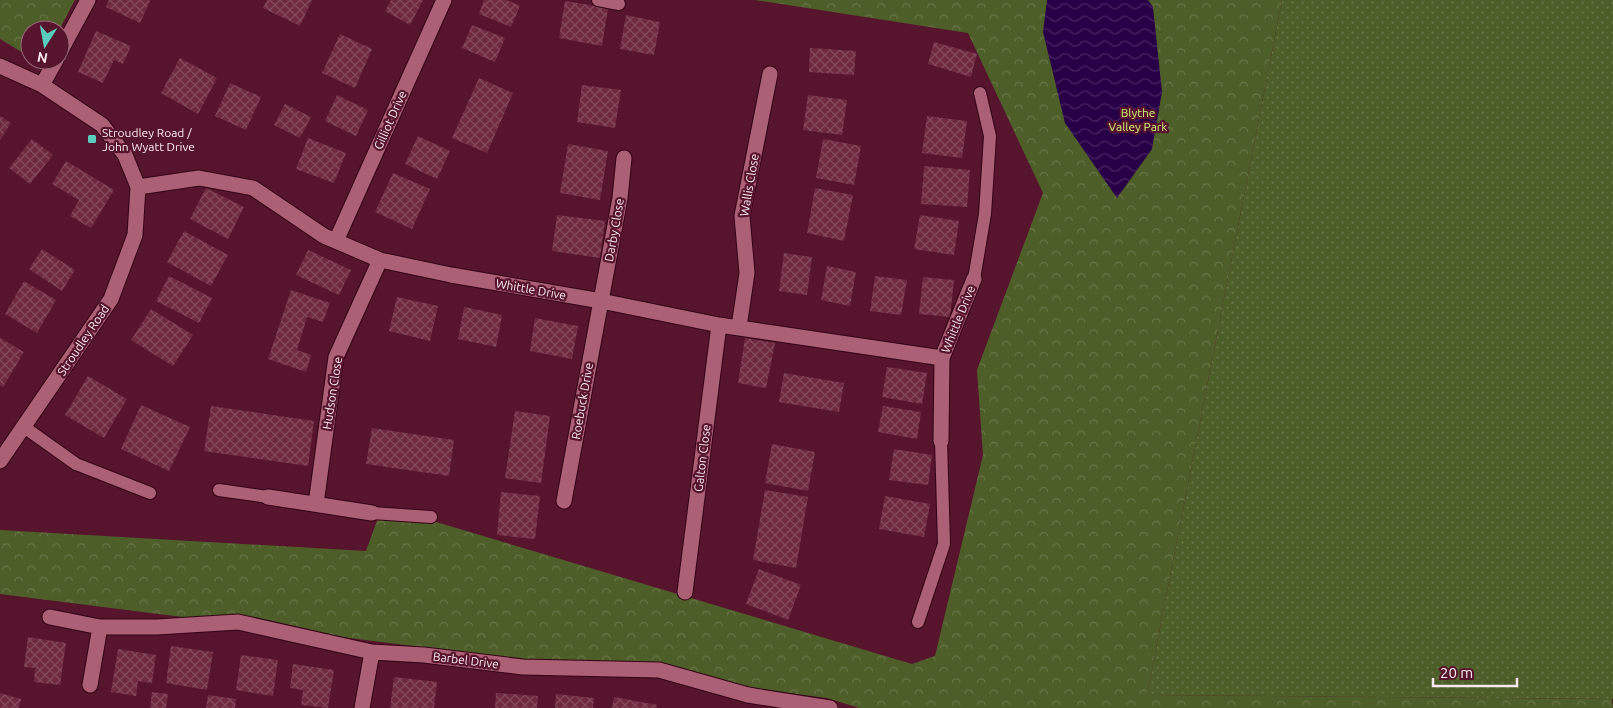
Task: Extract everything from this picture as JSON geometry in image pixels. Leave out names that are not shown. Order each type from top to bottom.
[{"type":"street","points":[[70,33],[88,0]]},
{"type":"street","name":"Gilliot Drive","points":[[336,241],[444,0]]},
{"type":"street","name":"Stroudley Road","points":[[0,66],[42,85],[102,124],[125,155],[138,187],[135,235],[111,300],[0,461]]},
{"type":"street","points":[[42,85],[50,70]]},
{"type":"street","name":"Wallis Close","points":[[739,326],[747,273],[742,216],[770,74]]},
{"type":"street","name":"Darby Close","points":[[601,301],[620,198],[624,158]]},
{"type":"street","name":"Whittle Drive","points":[[138,187],[199,178],[253,188],[324,236],[380,260],[720,325],[739,326],[942,358]]},
{"type":"street","name":"Hudson Close","points":[[316,504],[336,358],[380,260]]},
{"type":"street","name":"Whittle Drive","points":[[941,441],[942,358],[974,279]]},
{"type":"street","name":"Roebuck Drive","points":[[564,501],[601,301]]},
{"type":"street","name":"Galton Close","points":[[685,592],[720,325]]},
{"type":"street","points":[[268,497],[372,513]]},
{"type":"street","name":"Barbel Drive","points":[[50,617],[100,627],[157,627],[238,622],[372,652],[424,654],[523,667],[659,670],[748,694],[830,708]]},
{"type":"street","points":[[90,685],[100,627]]},
{"type":"street","points":[[362,708],[372,652]]},
{"type":"lane","points":[[598,0],[619,4]]},
{"type":"lane","points":[[974,279],[985,214],[990,136],[980,93]]},
{"type":"lane","points":[[24,427],[76,464],[150,492]]},
{"type":"lane","points":[[918,622],[944,544],[941,441]]},
{"type":"lane","points":[[219,490],[268,497]]},
{"type":"lane","points":[[372,513],[431,517]]},
{"type":"green space","points":[[0,0],[75,0],[64,20],[20,20],[20,51],[0,39]]},
{"type":"green space","name":"Blythe Valley Park","points":[[755,0],[1282,0],[1147,695],[1612,699],[1613,708],[859,708],[827,698],[0,594],[0,530],[366,551],[378,518],[416,516],[912,664],[935,656],[983,455],[977,370],[1043,193],[968,33]]},
{"type":"green space","points":[[1282,0],[1613,0],[1613,699],[1147,695]]},
{"type":"water","points":[[1047,0],[1148,0],[1153,7],[1162,92],[1152,149],[1117,198],[1065,123],[1043,32]]},
{"type":"building","points":[[109,0],[150,1],[140,23],[106,7]]},
{"type":"building","points":[[267,0],[312,0],[300,26],[263,8]]},
{"type":"building","points":[[391,0],[423,0],[410,25],[385,11]]},
{"type":"building","points":[[484,0],[507,0],[520,6],[511,27],[479,14]]},
{"type":"building","points":[[565,1],[608,8],[602,46],[559,38]]},
{"type":"building","points":[[626,15],[660,22],[654,55],[620,49]]},
{"type":"building","points":[[472,25],[505,38],[495,62],[462,48]]},
{"type":"building","points":[[96,31],[131,46],[123,64],[114,60],[103,83],[78,72]]},
{"type":"building","points":[[340,34],[372,49],[355,88],[322,73]]},
{"type":"building","points":[[934,42],[977,54],[971,77],[928,64]]},
{"type":"building","points":[[810,48],[856,51],[854,75],[809,72]]},
{"type":"building","points":[[180,58],[217,78],[198,114],[161,93]]},
{"type":"building","points":[[479,78],[513,93],[487,153],[452,138]]},
{"type":"building","points":[[230,83],[261,97],[246,130],[215,116]]},
{"type":"building","points":[[582,85],[621,90],[615,128],[577,122]]},
{"type":"building","points":[[337,95],[368,110],[356,136],[325,121]]},
{"type":"building","points":[[808,95],[847,100],[842,135],[803,130]]},
{"type":"building","points":[[285,104],[311,117],[300,138],[274,125]]},
{"type":"building","points":[[0,116],[11,123],[0,140]]},
{"type":"building","points":[[927,116],[967,121],[962,158],[922,153]]},
{"type":"building","points":[[418,136],[450,151],[437,179],[405,164]]},
{"type":"building","points":[[308,138],[346,153],[334,183],[296,169]]},
{"type":"building","points":[[32,139],[53,155],[30,184],[9,168]]},
{"type":"building","points":[[823,139],[861,146],[854,185],[816,178]]},
{"type":"building","points":[[568,144],[608,151],[600,200],[560,193]]},
{"type":"building","points":[[66,161],[114,190],[91,228],[70,216],[79,200],[52,184]]},
{"type":"building","points":[[924,166],[970,170],[967,207],[921,204]]},
{"type":"building","points":[[393,173],[430,189],[412,229],[375,212]]},
{"type":"building","points":[[206,188],[244,207],[228,239],[190,219]]},
{"type":"building","points":[[815,188],[853,195],[844,241],[807,233]]},
{"type":"building","points":[[557,215],[605,221],[600,258],[552,251]]},
{"type":"building","points":[[920,215],[959,221],[954,255],[914,249]]},
{"type":"building","points":[[184,231],[228,255],[211,286],[167,262]]},
{"type":"building","points":[[42,249],[75,270],[62,291],[29,269]]},
{"type":"building","points":[[308,250],[351,270],[339,295],[296,275]]},
{"type":"building","points":[[784,253],[812,257],[807,295],[779,291]]},
{"type":"building","points":[[827,266],[856,272],[850,306],[821,300]]},
{"type":"building","points":[[169,276],[212,298],[199,323],[156,301]]},
{"type":"building","points":[[875,276],[907,280],[901,315],[870,311]]},
{"type":"building","points":[[923,277],[954,280],[950,317],[919,314]]},
{"type":"building","points":[[24,281],[56,300],[37,333],[5,314]]},
{"type":"building","points":[[291,290],[330,303],[323,322],[307,317],[297,350],[311,355],[306,372],[268,359]]},
{"type":"building","points":[[397,297],[438,306],[430,341],[389,331]]},
{"type":"building","points":[[464,307],[502,315],[496,347],[458,339]]},
{"type":"building","points":[[151,309],[193,335],[173,366],[131,340]]},
{"type":"building","points":[[535,318],[578,326],[572,359],[530,351]]},
{"type":"building","points":[[0,338],[24,352],[3,387],[0,385]]},
{"type":"building","points":[[745,338],[775,343],[766,388],[738,383]]},
{"type":"building","points":[[887,367],[927,373],[922,404],[882,397]]},
{"type":"building","points":[[784,373],[844,383],[839,412],[779,402]]},
{"type":"building","points":[[88,376],[127,399],[104,438],[65,415]]},
{"type":"building","points":[[141,405],[190,427],[169,471],[121,449]]},
{"type":"building","points":[[211,406],[314,421],[308,466],[204,451]]},
{"type":"building","points":[[883,406],[921,412],[917,439],[878,432]]},
{"type":"building","points":[[515,411],[550,416],[541,483],[505,478]]},
{"type":"building","points":[[372,428],[454,440],[449,476],[366,464]]},
{"type":"building","points":[[772,444],[815,452],[808,491],[765,483]]},
{"type":"building","points":[[894,449],[932,455],[928,485],[889,480]]},
{"type":"building","points":[[765,490],[808,497],[796,568],[753,560]]},
{"type":"building","points":[[501,492],[540,496],[535,539],[497,535]]},
{"type":"building","points":[[885,496],[930,504],[924,537],[879,529]]},
{"type":"building","points":[[759,569],[801,585],[788,620],[746,604]]},
{"type":"building","points":[[28,637],[66,643],[60,685],[34,682],[35,668],[24,667]]},
{"type":"building","points":[[171,646],[213,652],[207,690],[166,683]]},
{"type":"building","points":[[118,649],[156,655],[152,683],[138,681],[136,696],[111,692]]},
{"type":"building","points":[[241,655],[278,660],[273,696],[236,690]]},
{"type":"building","points":[[293,664],[334,670],[328,708],[301,705],[303,690],[290,688]]},
{"type":"building","points":[[394,677],[437,682],[434,708],[390,708]]},
{"type":"building","points":[[152,692],[168,694],[166,708],[150,708]]},
{"type":"building","points":[[0,693],[21,699],[19,708],[0,708]]},
{"type":"building","points":[[496,693],[538,696],[537,708],[495,708]]},
{"type":"building","points":[[556,694],[594,698],[593,708],[555,708]]},
{"type":"building","points":[[208,695],[236,699],[235,708],[206,708]]},
{"type":"building","points":[[614,697],[657,705],[656,708],[612,708]]},
{"type":"place","name":"Stroudley Road / John Wyatt Drive","points":[[92,139]]}]
